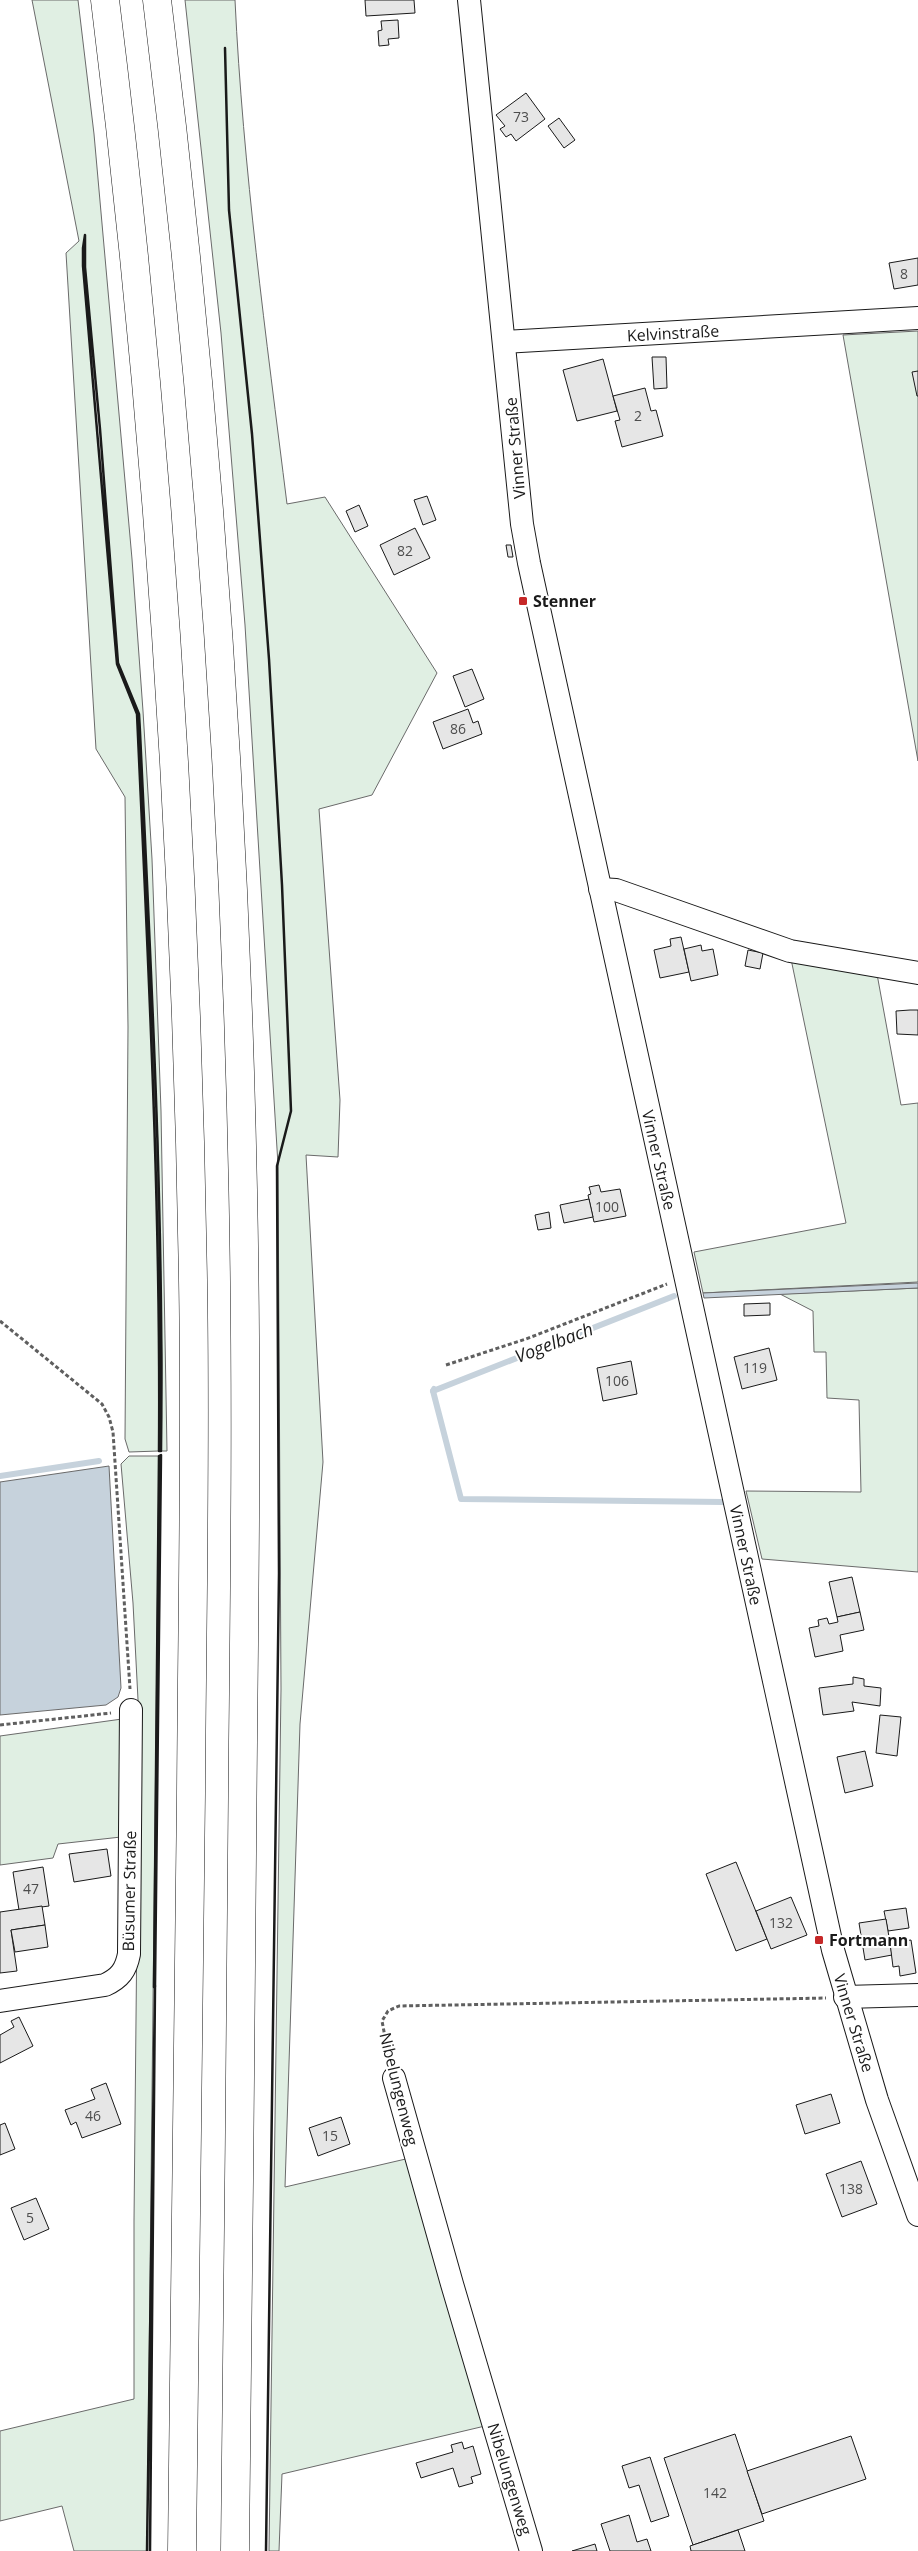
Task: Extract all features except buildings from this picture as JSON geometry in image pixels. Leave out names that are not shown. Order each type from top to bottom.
[{"type":"highway","points":[[105,0],[135,262],[159,530],[178,851],[190,1162],[194,1448],[182,2551]]},
{"type":"highway","points":[[157,0],[188,276],[217,630],[229,822],[243,1188],[246,1404],[234,2551]]},
{"type":"street","name":"Vinner Straße","points":[[470,0],[522,524],[812,1862],[845,1997],[877,2100],[918,2215]]},
{"type":"street","name":"Kelvinstraße","points":[[505,342],[841,324],[918,318]]},
{"type":"street","points":[[600,889],[616,890],[790,951],[918,973]]},
{"type":"street","name":"Büsumer Straße","points":[[0,2000],[105,1985],[116,1980],[123,1972],[129,1954],[131,1710]]},
{"type":"street","points":[[845,1997],[918,1995]]},
{"type":"street","name":"Nibelungenweg","points":[[394,2078],[452,2284],[531,2551]]},
{"type":"path","points":[[446,1365],[526,1339],[686,1276]]},
{"type":"path","points":[[0,1321],[102,1404],[109,1417],[116,1467],[131,1710],[0,1725]]},
{"type":"path","name":"Nibelungenweg","points":[[394,2078],[382,2021],[388,2011],[399,2006],[845,1997]]},
{"type":"green space","points":[[32,0],[78,0],[94,134],[132,559],[152,859],[161,1111],[167,1451],[161,1451],[162,1364],[158,1145],[139,714],[118,663],[85,267],[85,236],[83,266],[117,664],[137,714],[153,1082],[158,1267],[159,1451],[129,1452],[125,1439],[128,1027],[125,797],[96,749],[66,253],[79,241]]},
{"type":"green space","points":[[185,0],[235,0],[249,189],[287,504],[325,497],[437,673],[372,795],[319,809],[340,1100],[338,1157],[306,1155],[323,1462],[300,1724],[285,2187],[410,2158],[485,2426],[282,2474],[279,2551],[269,2551],[281,1689],[278,1165],[245,625],[221,333]]},
{"type":"green space","points":[[918,331],[918,761],[843,335]]},
{"type":"green space","points":[[791,959],[877,974],[901,1105],[918,1103],[918,1282],[703,1293],[694,1252],[846,1223]]},
{"type":"green space","points":[[918,1288],[918,1572],[762,1559],[746,1491],[861,1492],[859,1400],[827,1398],[826,1352],[814,1352],[813,1311],[780,1294]]},
{"type":"green space","points":[[129,1456],[159,1456],[147,2551],[74,2551],[62,2506],[0,2521],[0,2431],[134,2399],[139,1719],[133,1603],[121,1464]]},
{"type":"green space","points":[[122,1719],[121,1837],[58,1844],[53,1858],[0,1865],[0,1736]]},
{"type":"shaded area","points":[[918,1283],[918,1288],[704,1298],[703,1293]]},
{"type":"shaded area","points":[[109,1466],[121,1688],[118,1697],[106,1705],[0,1715],[0,1482]]},
{"type":"waterway","name":"Vogelbach","points":[[434,1389],[433,1391],[674,1296]]},
{"type":"waterway","points":[[433,1391],[461,1499],[723,1502]]},
{"type":"waterway","name":"Vogelbach","points":[[0,1476],[99,1461]]},
{"type":"wall","points":[[225,48],[229,210],[252,434],[269,659],[282,885],[291,1111],[277,1166],[279,1573],[266,2551]]},
{"type":"wall","points":[[85,235],[85,267],[118,663],[139,714],[159,1181],[161,1451],[159,1451],[158,1267],[153,1082],[137,714],[117,664],[83,266],[85,235]]},
{"type":"wall","points":[[161,1455],[155,1986],[154,1987],[159,1456],[161,1455]]},
{"type":"wall","points":[[147,2551],[155,1986],[150,2551]]},
{"type":"place","name":"Stenner","points":[[523,601]]},
{"type":"place","name":"Fortmann","points":[[819,1940]]}]
